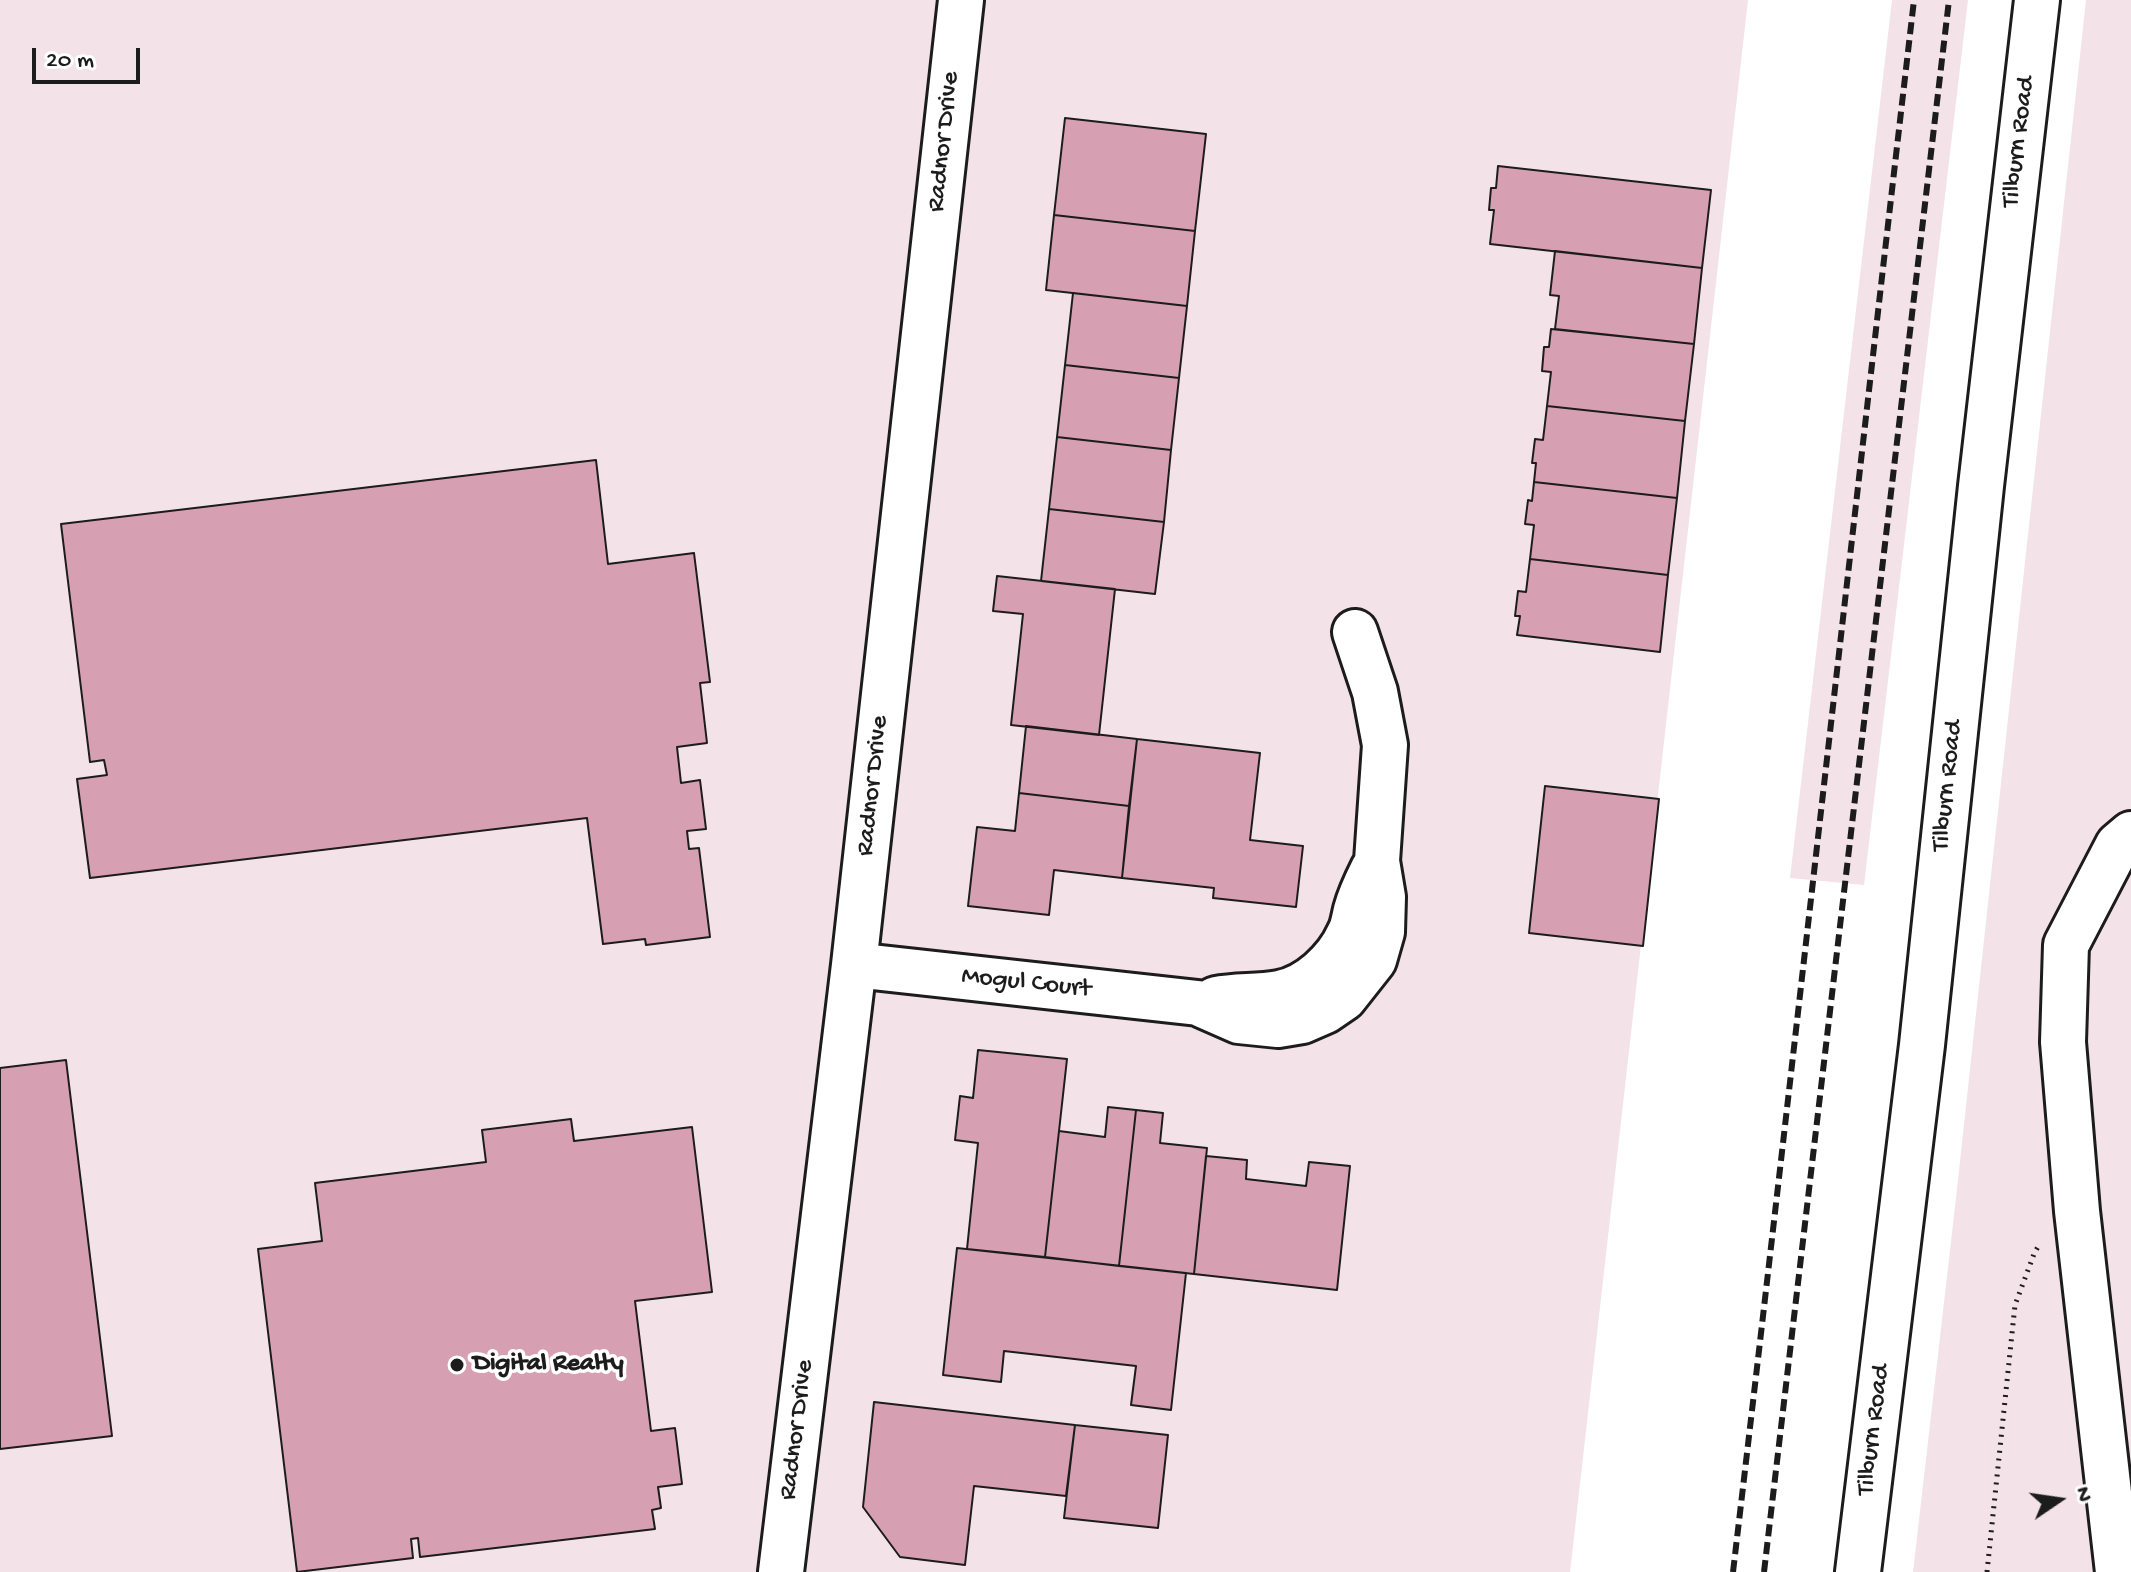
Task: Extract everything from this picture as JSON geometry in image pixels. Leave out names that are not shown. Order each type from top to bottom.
[{"type":"street","name":"Radnor Drive","points":[[781,1572],[854,965],[961,0]]},
{"type":"street","name":"Tilburn Road","points":[[1858,1572],[1924,1030],[1981,486],[2037,0]]},
{"type":"street","name":"Mogul Court","points":[[854,965],[1198,1003],[1233,996],[1280,993],[1301,985],[1320,972],[1349,934],[1362,890],[1377,861],[1385,745],[1375,692],[1355,632]]},
{"type":"street","points":[[2118,1572],[2077,1211],[2063,1042],[2066,945],[2118,845],[2131,834]]},
{"type":"path","points":[[1987,1572],[2015,1305],[2041,1242]]},
{"type":"shaded area","points":[[0,0],[1748,0],[1570,1572],[0,1572]]},
{"type":"shaded area","points":[[1892,0],[1968,0],[1864,885],[1790,878]]},
{"type":"shaded area","points":[[2086,0],[2131,0],[2131,1572],[1913,1572],[1956,1198]]},
{"type":"building","points":[[1065,118],[1206,134],[1195,231],[1054,215]]},
{"type":"building","points":[[1498,166],[1711,190],[1702,268],[1490,244],[1494,210],[1489,210],[1491,188],[1496,188]]},
{"type":"building","points":[[1054,215],[1195,231],[1187,306],[1046,290]]},
{"type":"building","points":[[1555,251],[1702,268],[1694,344],[1555,329],[1559,296],[1550,295]]},
{"type":"building","points":[[1073,293],[1187,306],[1179,378],[1065,365]]},
{"type":"building","points":[[1551,329],[1694,344],[1685,421],[1547,406],[1551,372],[1542,371],[1544,347],[1549,347]]},
{"type":"building","points":[[1065,365],[1179,378],[1171,450],[1057,437]]},
{"type":"building","points":[[1547,406],[1685,421],[1677,498],[1534,482],[1536,463],[1532,463],[1535,439],[1543,440]]},
{"type":"building","points":[[1057,437],[1171,450],[1164,522],[1049,509]]},
{"type":"building","points":[[596,460],[608,564],[694,553],[710,682],[700,683],[707,743],[677,747],[681,783],[700,780],[706,829],[687,831],[689,849],[699,848],[710,937],[646,945],[645,939],[603,944],[587,818],[90,878],[77,779],[107,775],[104,760],[90,762],[61,524]]},
{"type":"building","points":[[1534,482],[1677,498],[1668,575],[1530,559],[1534,525],[1525,524]]},
{"type":"building","points":[[1049,509],[1164,522],[1155,594],[1041,581]]},
{"type":"building","points":[[1530,559],[1668,575],[1660,652],[1517,635],[1520,616],[1515,616],[1518,591],[1526,592]]},
{"type":"building","points":[[997,576],[1115,589],[1099,735],[1011,725],[1023,614],[993,611]]},
{"type":"building","points":[[1026,726],[1137,739],[1129,806],[1019,793]]},
{"type":"building","points":[[1137,739],[1260,753],[1250,840],[1303,846],[1296,907],[1213,898],[1214,888],[1122,878]]},
{"type":"building","points":[[1545,786],[1659,799],[1643,946],[1529,933]]},
{"type":"building","points":[[1019,793],[1129,806],[1122,878],[1054,870],[1049,915],[968,906],[977,827],[1015,831]]},
{"type":"building","points":[[978,1050],[1067,1059],[1045,1257],[967,1249],[978,1143],[955,1140],[960,1096],[973,1098]]},
{"type":"building","points":[[66,1060],[112,1436],[0,1449],[0,1068]]},
{"type":"building","points":[[1108,1107],[1136,1110],[1119,1266],[1045,1257],[1059,1131],[1105,1137]]},
{"type":"building","points":[[1136,1110],[1163,1113],[1160,1143],[1207,1148],[1194,1274],[1119,1266]]},
{"type":"building","name":"Digital Realty","points":[[571,1119],[574,1141],[692,1127],[712,1292],[635,1301],[651,1431],[675,1428],[682,1484],[658,1487],[661,1508],[652,1510],[655,1529],[420,1557],[418,1538],[411,1539],[413,1558],[297,1572],[258,1249],[322,1241],[315,1183],[486,1162],[482,1130]]},
{"type":"building","points":[[1206,1156],[1247,1160],[1246,1179],[1306,1186],[1309,1162],[1350,1166],[1337,1290],[1194,1274]]},
{"type":"building","points":[[957,1248],[1186,1273],[1171,1410],[1131,1405],[1136,1366],[1004,1351],[1001,1382],[943,1375]]},
{"type":"building","points":[[874,1402],[1075,1425],[1066,1496],[974,1486],[965,1565],[900,1557],[863,1507]]},
{"type":"building","points":[[1075,1425],[1168,1435],[1158,1528],[1064,1518]]},
{"type":"railway","points":[[1733,1572],[1914,0]]},
{"type":"railway","points":[[1764,1572],[1949,0]]},
{"type":"place","name":"Digital Realty","points":[[457,1365]]}]
